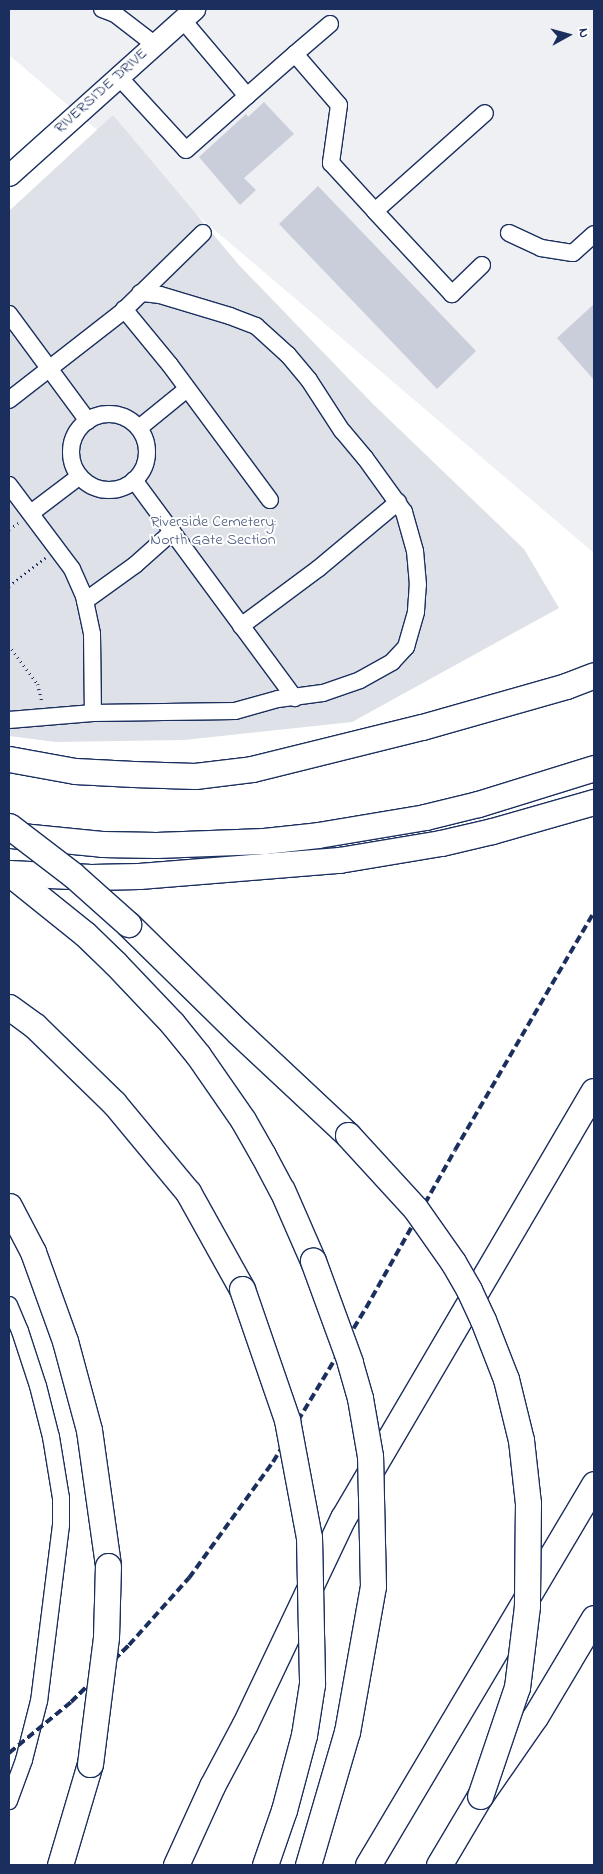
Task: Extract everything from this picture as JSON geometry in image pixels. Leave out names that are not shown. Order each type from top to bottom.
[{"type":"highway","points":[[9,759],[74,771],[133,774],[195,776],[252,769],[422,727],[566,686],[594,675]]},
{"type":"highway","points":[[9,835],[102,844],[156,845],[219,844],[300,837],[425,817],[478,804],[589,770]]},
{"type":"highway","points":[[9,873],[91,877],[139,876],[339,860],[407,849],[492,831],[593,802]]},
{"type":"highway","points":[[9,826],[73,875],[128,924],[238,1032],[348,1135],[415,1208],[461,1276],[495,1349],[506,1379],[521,1440],[528,1503],[527,1606],[517,1686],[480,1796]]},
{"type":"highway","points":[[9,873],[85,934],[150,998],[198,1055],[221,1087],[277,1181],[313,1261],[350,1362],[360,1398],[370,1456],[373,1586],[347,1732],[308,1865]]},
{"type":"highway","points":[[9,1007],[35,1026],[114,1103],[188,1192],[242,1289],[287,1420],[298,1469],[310,1547],[312,1684],[304,1735],[284,1810],[265,1865]]},
{"type":"highway","points":[[176,1865],[212,1786],[245,1724],[343,1518],[594,1091]]},
{"type":"highway","points":[[9,1206],[33,1252],[66,1341],[89,1430],[108,1566],[106,1637],[100,1700],[90,1764],[60,1865]]},
{"type":"highway","points":[[368,1865],[594,1484]]},
{"type":"highway","points":[[439,1865],[480,1796],[535,1717],[594,1618]]},
{"type":"main road","name":"RIVERSIDE DRIVE","points":[[9,175],[188,14]]},
{"type":"street","points":[[102,9],[115,14],[154,44]]},
{"type":"street","points":[[188,14],[246,96]]},
{"type":"street","points":[[118,76],[186,150],[330,24]]},
{"type":"street","points":[[296,54],[339,104],[331,163],[452,294],[482,265]]},
{"type":"street","points":[[375,211],[485,113]]},
{"type":"street","points":[[9,400],[124,309],[203,232]]},
{"type":"street","points":[[509,234],[541,248],[573,253],[594,234]]},
{"type":"street","points":[[9,720],[93,713],[235,711],[278,699],[323,693],[360,680],[392,662],[406,647],[416,611],[418,585],[415,551],[404,512],[342,431],[310,380],[288,355],[256,326],[160,294],[140,293]]},
{"type":"street","points":[[124,309],[170,365],[270,500]]},
{"type":"street","points":[[9,314],[88,421]]},
{"type":"street","points":[[138,428],[187,389]]},
{"type":"street","points":[[114,415],[130,420],[138,428],[147,449],[144,466],[134,480],[112,490],[100,489],[89,484],[80,476],[74,465],[71,453],[73,440],[79,429],[88,421],[98,416],[114,415]]},
{"type":"street","points":[[31,513],[80,476]]},
{"type":"street","points":[[134,480],[295,698]]},
{"type":"street","points":[[9,485],[72,569],[84,601],[92,634],[93,713]]},
{"type":"street","points":[[241,626],[319,568],[398,502]]},
{"type":"street","points":[[84,601],[135,565],[172,532]]},
{"type":"street","points":[[9,1305],[35,1377],[51,1437],[57,1467],[61,1516],[60,1548],[41,1694],[24,1760],[9,1801]]},
{"type":"path","points":[[9,586],[58,549]]},
{"type":"path","points":[[9,645],[40,689],[41,717]]},
{"type":"shaded area","points":[[9,9],[594,9],[594,553],[9,55]]},
{"type":"green space","name":"Riverside Cemetery: North Gate Section","points":[[113,115],[239,265],[373,404],[524,549],[559,608],[352,722],[184,740],[56,742],[9,736],[9,211]]},
{"type":"building","points":[[264,102],[294,134],[244,178],[256,190],[240,205],[199,157],[246,114],[248,117]]},
{"type":"building","points":[[318,186],[476,351],[437,389],[279,224]]},
{"type":"building","points":[[594,304],[594,380],[557,338]]},
{"type":"railway","points":[[9,1753],[71,1702],[129,1645],[189,1578],[273,1462],[366,1308],[455,1150],[594,912]]}]
